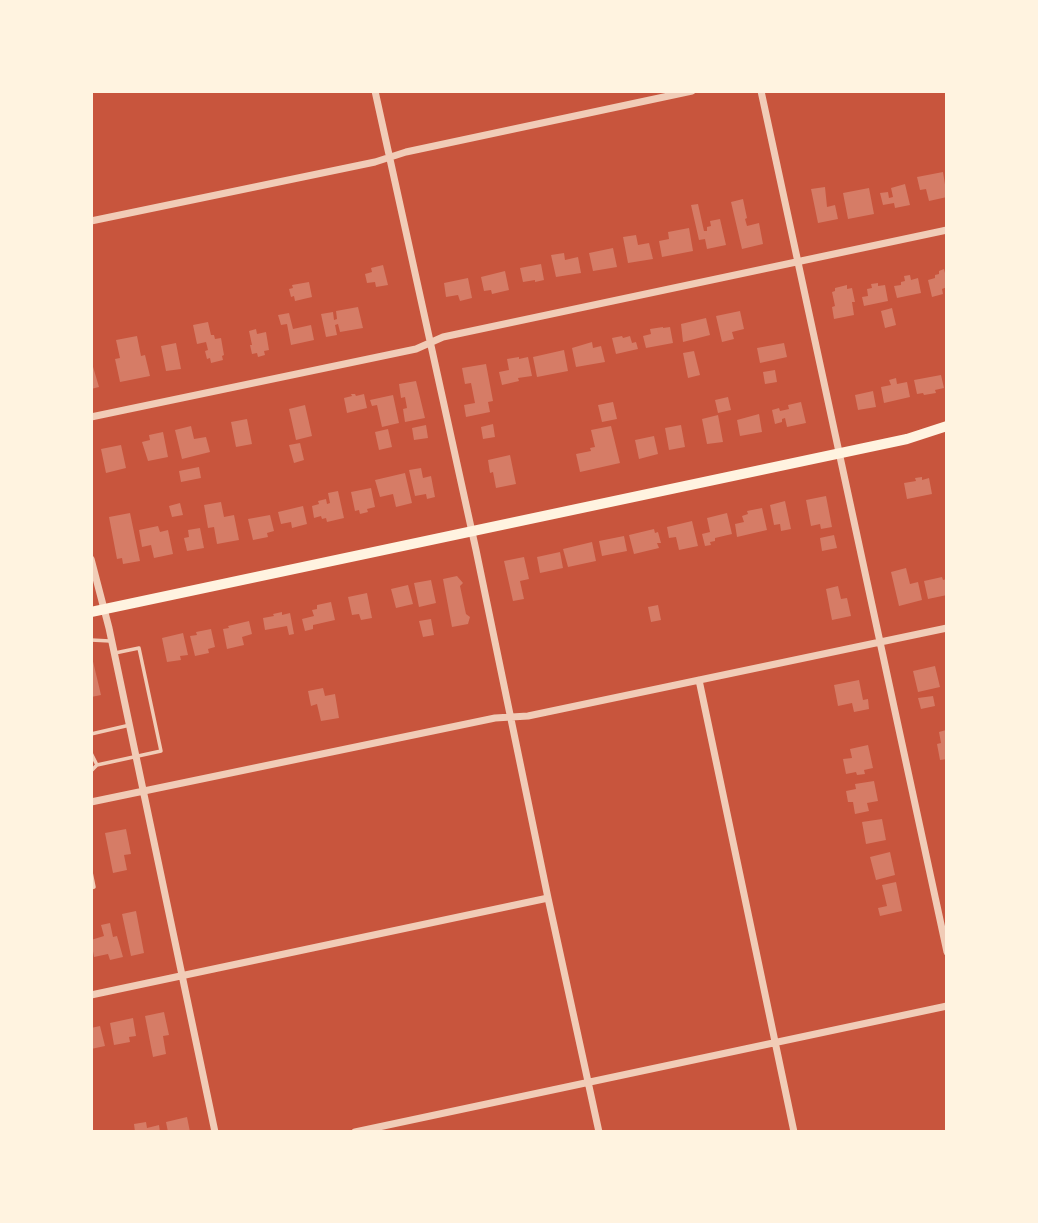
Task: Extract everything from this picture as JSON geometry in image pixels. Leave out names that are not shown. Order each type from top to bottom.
[{"type":"main road","points":[[907,439],[947,426]]},
{"type":"main road","points":[[91,612],[907,439],[947,434]]},
{"type":"street","points":[[375,91],[472,530],[599,1132]]},
{"type":"street","points":[[91,221],[375,162],[419,149],[692,91]]},
{"type":"street","points":[[761,91],[947,952]]},
{"type":"street","points":[[91,417],[416,349],[443,337],[947,230]]},
{"type":"street","points":[[91,559],[115,653],[215,1132]]},
{"type":"street","points":[[91,802],[495,718],[528,716],[947,628]]},
{"type":"street","points":[[699,680],[794,1132]]},
{"type":"street","points":[[91,995],[548,898]]},
{"type":"street","points":[[355,1132],[947,1006]]},
{"type":"lane","points":[[91,640],[112,641]]},
{"type":"lane","points":[[91,771],[97,765],[161,751],[139,648],[115,653]]},
{"type":"lane","points":[[91,734],[130,725]]},
{"type":"lane","points":[[91,752],[97,765]]},
{"type":"lane","points":[[91,872],[94,887],[91,888]]},
{"type":"building","points":[[943,172],[947,197],[929,201],[926,189],[920,190],[917,177]]},
{"type":"building","points":[[905,184],[910,205],[895,208],[894,203],[883,205],[880,193],[888,192],[889,198],[893,197],[891,188]]},
{"type":"building","points":[[825,187],[827,207],[835,205],[838,219],[818,223],[811,189]]},
{"type":"building","points":[[869,188],[874,214],[848,219],[843,193]]},
{"type":"building","points":[[743,199],[747,226],[759,223],[763,244],[742,249],[731,202]]},
{"type":"building","points":[[698,204],[704,231],[711,226],[710,221],[720,219],[726,245],[707,249],[705,239],[699,240],[691,205]]},
{"type":"building","points":[[689,228],[693,251],[662,257],[659,241],[669,239],[668,232]]},
{"type":"building","points":[[636,235],[638,245],[649,243],[653,259],[628,263],[623,237]]},
{"type":"building","points":[[613,248],[617,267],[593,271],[589,253]]},
{"type":"building","points":[[564,253],[565,260],[578,257],[581,273],[556,277],[551,255]]},
{"type":"building","points":[[541,264],[544,280],[523,282],[520,268]]},
{"type":"building","points":[[383,265],[388,285],[376,287],[375,282],[367,283],[365,274],[372,272],[371,268]]},
{"type":"building","points":[[944,269],[945,273],[947,272],[947,287],[942,289],[943,294],[932,297],[928,280],[935,278],[939,271]]},
{"type":"building","points":[[505,271],[509,290],[492,294],[491,290],[484,291],[481,277]]},
{"type":"building","points":[[910,275],[911,280],[918,278],[921,293],[897,298],[894,286],[901,285],[901,282],[905,281],[904,276]]},
{"type":"building","points":[[468,278],[472,298],[460,301],[458,295],[446,297],[444,283]]},
{"type":"building","points":[[309,282],[312,297],[295,301],[289,289],[293,288],[292,285]]},
{"type":"building","points":[[878,283],[878,286],[885,285],[888,301],[864,306],[862,297],[868,296],[867,289],[872,288],[871,284]]},
{"type":"building","points":[[847,285],[847,289],[852,288],[854,315],[834,319],[832,292],[835,288]]},
{"type":"building","points":[[358,307],[363,328],[340,332],[338,324],[335,325],[337,335],[326,337],[321,314],[333,312],[334,320],[337,319],[336,311]]},
{"type":"building","points":[[892,308],[896,325],[885,328],[881,311]]},
{"type":"building","points":[[740,311],[744,329],[732,332],[734,339],[722,342],[716,316]]},
{"type":"building","points":[[289,313],[293,329],[311,325],[314,340],[291,345],[287,324],[281,325],[278,315]]},
{"type":"building","points":[[706,318],[710,335],[683,342],[681,324]]},
{"type":"building","points":[[208,322],[211,335],[214,335],[215,339],[221,338],[224,355],[223,360],[211,363],[205,351],[208,350],[206,342],[197,344],[193,325]]},
{"type":"building","points":[[670,327],[673,343],[646,348],[643,336],[651,334],[650,329]]},
{"type":"building","points":[[256,329],[257,334],[266,332],[269,350],[258,357],[257,353],[252,354],[249,331]]},
{"type":"building","points":[[137,336],[141,356],[145,355],[150,376],[120,382],[115,359],[120,358],[116,340]]},
{"type":"building","points":[[630,336],[638,349],[616,354],[612,338]]},
{"type":"building","points":[[592,342],[593,348],[601,346],[605,362],[576,367],[572,348]]},
{"type":"building","points":[[176,343],[181,369],[166,371],[161,346]]},
{"type":"building","points":[[784,343],[787,357],[760,363],[757,348]]},
{"type":"building","points":[[564,350],[568,371],[537,377],[533,357]]},
{"type":"building","points":[[694,351],[700,375],[688,378],[683,353]]},
{"type":"building","points":[[528,357],[532,376],[518,378],[519,381],[502,385],[499,372],[509,370],[507,359]]},
{"type":"building","points":[[91,360],[99,387],[91,389]]},
{"type":"building","points":[[486,364],[493,401],[488,402],[490,412],[466,417],[464,405],[475,403],[471,383],[465,384],[462,368]]},
{"type":"building","points":[[775,370],[777,382],[765,384],[763,372]]},
{"type":"building","points":[[941,375],[944,388],[935,390],[936,393],[917,394],[914,380]]},
{"type":"building","points":[[896,378],[897,384],[907,382],[910,397],[884,403],[881,387],[891,385],[889,380]]},
{"type":"building","points":[[416,381],[425,418],[405,422],[403,409],[407,408],[405,397],[401,398],[399,384]]},
{"type":"building","points":[[873,391],[876,407],[858,410],[855,395]]},
{"type":"building","points":[[351,394],[364,394],[367,408],[347,413],[344,398],[352,396]]},
{"type":"building","points":[[393,395],[399,423],[382,427],[377,405],[372,406],[370,400]]},
{"type":"building","points":[[728,397],[731,410],[718,413],[715,400]]},
{"type":"building","points":[[613,402],[617,419],[602,422],[598,405]]},
{"type":"building","points":[[801,402],[806,423],[787,427],[785,418],[775,424],[772,410],[789,409],[788,405]]},
{"type":"building","points":[[305,405],[312,436],[296,440],[289,409]]},
{"type":"building","points":[[759,414],[762,432],[740,436],[737,420]]},
{"type":"building","points":[[718,415],[723,442],[707,444],[702,419]]},
{"type":"building","points":[[247,419],[252,444],[236,447],[231,422]]},
{"type":"building","points":[[493,424],[495,437],[483,439],[481,427]]},
{"type":"building","points":[[426,425],[428,438],[414,440],[412,428]]},
{"type":"building","points":[[681,425],[685,447],[669,450],[665,428]]},
{"type":"building","points":[[191,426],[194,439],[206,437],[210,452],[182,459],[175,430]]},
{"type":"building","points":[[611,426],[620,463],[580,472],[576,454],[591,451],[590,448],[595,447],[591,430]]},
{"type":"building","points":[[388,429],[392,447],[379,450],[375,432]]},
{"type":"building","points":[[163,432],[168,457],[148,461],[142,442],[150,440],[149,435]]},
{"type":"building","points":[[654,436],[658,454],[639,459],[635,440]]},
{"type":"building","points":[[300,443],[304,460],[294,463],[289,445]]},
{"type":"building","points":[[121,445],[126,468],[106,473],[101,449]]},
{"type":"building","points":[[510,455],[516,484],[496,488],[488,460]]},
{"type":"building","points":[[199,467],[201,478],[181,482],[179,471]]},
{"type":"building","points":[[421,468],[423,478],[431,476],[435,497],[427,499],[426,494],[415,496],[409,470]]},
{"type":"building","points":[[405,473],[412,503],[396,507],[393,494],[380,497],[375,480]]},
{"type":"building","points":[[922,477],[922,480],[929,478],[932,494],[907,499],[904,483]]},
{"type":"building","points":[[371,488],[375,507],[360,514],[359,510],[355,511],[351,492]]},
{"type":"building","points":[[338,491],[344,518],[327,522],[326,518],[322,519],[321,516],[314,518],[312,506],[326,499],[327,504],[330,503],[328,493]]},
{"type":"building","points":[[826,496],[832,527],[821,529],[820,524],[811,526],[806,500]]},
{"type":"building","points":[[785,501],[791,529],[781,531],[780,524],[774,525],[770,505]]},
{"type":"building","points":[[221,502],[224,517],[234,515],[239,540],[217,544],[214,527],[208,528],[204,505]]},
{"type":"building","points":[[180,503],[183,515],[172,517],[169,506]]},
{"type":"building","points":[[303,506],[307,524],[292,528],[291,522],[281,524],[278,512]]},
{"type":"building","points":[[762,508],[767,530],[737,537],[735,524],[744,522],[742,516],[748,514],[747,511]]},
{"type":"building","points":[[130,513],[140,561],[123,564],[122,558],[117,559],[109,517]]},
{"type":"building","points":[[727,513],[732,534],[715,538],[715,541],[710,542],[711,545],[705,546],[702,534],[710,532],[707,518]]},
{"type":"building","points":[[270,515],[274,531],[267,533],[268,537],[253,540],[248,519]]},
{"type":"building","points":[[692,521],[698,546],[679,550],[676,537],[669,538],[667,527]]},
{"type":"building","points":[[158,526],[160,532],[168,530],[173,554],[154,558],[151,545],[142,547],[139,530]]},
{"type":"building","points":[[200,528],[204,548],[187,551],[184,538],[189,537],[188,530]]},
{"type":"building","points":[[654,529],[655,533],[658,532],[661,543],[657,543],[659,548],[634,554],[629,535]]},
{"type":"building","points":[[834,535],[837,548],[822,551],[820,538]]},
{"type":"building","points":[[624,536],[627,551],[602,556],[599,541]]},
{"type":"building","points":[[592,542],[596,561],[568,567],[563,549]]},
{"type":"building","points":[[560,552],[563,568],[540,573],[537,557]]},
{"type":"building","points":[[524,557],[529,579],[520,581],[524,599],[513,601],[504,561]]},
{"type":"building","points":[[906,568],[910,584],[918,582],[922,600],[899,606],[891,572]]},
{"type":"building","points":[[457,576],[463,583],[460,586],[466,614],[470,617],[468,624],[452,627],[443,579]]},
{"type":"building","points":[[942,577],[943,580],[947,579],[947,595],[928,599],[924,581]]},
{"type":"building","points":[[431,580],[436,603],[419,607],[414,583]]},
{"type":"building","points":[[408,585],[413,604],[396,608],[391,589]]},
{"type":"building","points":[[838,586],[841,599],[847,598],[851,616],[832,620],[826,589]]},
{"type":"building","points":[[367,593],[372,618],[361,620],[359,614],[352,615],[348,597]]},
{"type":"building","points":[[331,602],[335,620],[313,625],[313,629],[305,631],[302,619],[314,616],[312,610],[317,609],[317,605]]},
{"type":"building","points":[[658,605],[661,620],[651,622],[648,607]]},
{"type":"building","points":[[282,612],[282,615],[290,613],[294,634],[289,635],[287,626],[265,630],[263,618]]},
{"type":"building","points":[[431,619],[434,635],[423,637],[419,621]]},
{"type":"building","points":[[249,621],[252,634],[242,637],[244,645],[227,649],[223,629]]},
{"type":"building","points":[[211,629],[215,647],[208,649],[209,653],[195,656],[190,636]]},
{"type":"building","points":[[183,633],[188,655],[180,656],[181,660],[167,662],[162,638]]},
{"type":"building","points":[[91,653],[101,695],[91,697]]},
{"type":"building","points":[[935,666],[940,687],[918,692],[913,671]]},
{"type":"building","points":[[859,680],[863,700],[868,699],[869,709],[854,712],[852,703],[838,706],[834,685]]},
{"type":"building","points":[[323,688],[325,696],[335,694],[339,718],[321,721],[317,704],[311,706],[308,691]]},
{"type":"building","points":[[933,696],[935,706],[921,709],[918,698]]},
{"type":"building","points":[[946,730],[947,759],[940,760],[937,744],[941,743],[939,732]]},
{"type":"building","points":[[868,745],[873,768],[864,770],[865,774],[846,774],[843,759],[852,758],[850,749]]},
{"type":"building","points":[[874,781],[878,801],[867,803],[869,811],[855,814],[853,802],[848,802],[846,791],[856,789],[855,784]]},
{"type":"building","points":[[882,819],[886,840],[866,844],[862,822]]},
{"type":"building","points":[[126,829],[131,854],[124,855],[127,870],[113,873],[105,833]]},
{"type":"building","points":[[890,852],[895,875],[876,880],[870,857]]},
{"type":"building","points":[[896,882],[902,911],[880,916],[878,908],[887,906],[882,885]]},
{"type":"building","points":[[136,911],[144,953],[131,956],[122,914]]},
{"type":"building","points":[[110,923],[113,937],[117,936],[123,957],[110,960],[108,954],[94,957],[91,940],[104,936],[101,925]]},
{"type":"building","points":[[164,1012],[169,1035],[163,1036],[166,1054],[153,1057],[145,1016]]},
{"type":"building","points":[[133,1018],[136,1036],[129,1037],[130,1042],[114,1045],[110,1023]]},
{"type":"building","points":[[100,1026],[105,1046],[91,1049],[91,1028]]},
{"type":"building","points":[[187,1117],[190,1132],[168,1132],[166,1122]]},
{"type":"building","points":[[146,1122],[147,1128],[159,1125],[160,1132],[135,1132],[134,1124]]}]
